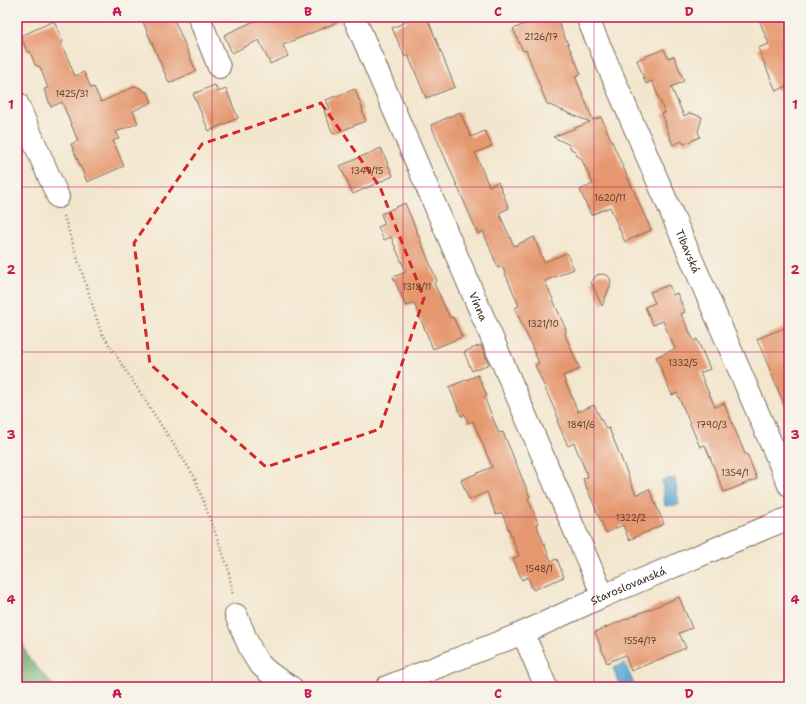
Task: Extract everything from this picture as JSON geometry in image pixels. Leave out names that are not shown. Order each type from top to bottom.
[{"type":"street","points":[[200,17],[219,67]]},
{"type":"street","name":"Vínna","points":[[354,17],[602,596]]},
{"type":"street","name":"Tibavská","points":[[587,17],[789,485]]},
{"type":"street","points":[[17,102],[58,197]]},
{"type":"street","name":"Staroslovanská","points":[[387,687],[523,633],[602,596],[789,518]]},
{"type":"street","points":[[236,615],[246,640],[258,662],[277,679],[291,687]]},
{"type":"street","points":[[523,633],[546,687]]},
{"type":"path","points":[[58,197],[101,332],[194,476],[228,567],[236,615]]},
{"type":"highlighted area","points":[[321,103],[380,187],[424,298],[380,429],[266,467],[150,364],[134,243],[202,144]]},
{"type":"green space","points":[[17,628],[28,657],[55,687],[17,687]]},
{"type":"water","points":[[675,478],[679,505],[665,506],[662,480]]},
{"type":"water","points":[[625,663],[635,687],[620,687],[613,668]]},
{"type":"building","points":[[141,17],[173,17],[196,71],[169,83]]},
{"type":"building","points":[[263,17],[342,17],[342,20],[283,45],[288,56],[270,64],[259,40],[232,53],[224,35]]},
{"type":"building","points":[[417,17],[427,17],[455,87],[426,98],[408,55],[405,57],[392,28]]},
{"type":"building","points":[[541,17],[556,17],[581,74],[575,76],[593,120],[601,117],[651,230],[625,242],[610,207],[591,215],[580,190],[593,184],[581,158],[577,156],[575,151],[571,149],[568,144],[553,137],[590,122],[547,104],[526,50],[523,51],[513,29]]},
{"type":"building","points":[[758,17],[789,17],[789,85],[776,91],[758,48],[769,44]]},
{"type":"building","points":[[54,21],[63,42],[61,43],[75,76],[84,72],[91,88],[94,87],[101,102],[136,86],[148,93],[152,102],[133,111],[138,123],[116,132],[119,138],[113,141],[124,166],[87,182],[71,144],[78,141],[62,102],[51,107],[44,89],[48,88],[40,67],[35,65],[30,51],[27,52],[21,36]]},
{"type":"building","points":[[664,49],[668,58],[674,56],[684,81],[671,87],[684,116],[690,113],[702,117],[698,132],[700,137],[684,144],[682,141],[673,145],[662,114],[665,113],[652,81],[646,84],[637,60]]},
{"type":"building","points":[[215,85],[218,92],[226,89],[238,118],[209,131],[193,94]]},
{"type":"building","points":[[355,89],[366,121],[333,134],[324,111],[330,109],[326,100]]},
{"type":"building","points":[[460,112],[471,137],[485,131],[492,146],[475,153],[489,186],[498,182],[509,208],[499,213],[514,246],[534,237],[544,262],[567,253],[574,269],[545,281],[566,330],[565,335],[580,369],[563,376],[578,412],[594,405],[606,429],[609,428],[636,495],[649,489],[664,524],[629,540],[623,525],[606,533],[583,479],[588,477],[574,443],[568,446],[557,421],[559,420],[535,365],[539,363],[515,308],[519,306],[502,266],[498,268],[483,231],[478,234],[431,125]]},
{"type":"building","points":[[381,148],[393,176],[353,194],[340,166]]},
{"type":"building","points":[[405,203],[437,281],[434,283],[450,318],[453,317],[462,337],[433,349],[414,303],[406,306],[393,277],[406,272],[391,237],[384,240],[378,227],[385,224],[381,214]]},
{"type":"building","points":[[597,275],[607,275],[610,278],[611,283],[602,306],[591,282]]},
{"type":"building","points":[[669,285],[673,295],[677,293],[685,312],[681,314],[694,341],[697,339],[710,369],[700,373],[715,407],[724,403],[757,479],[724,492],[705,445],[700,447],[677,393],[672,395],[656,357],[675,349],[663,321],[653,325],[645,307],[655,303],[650,292]]},
{"type":"building","points":[[789,326],[789,416],[757,339]]},
{"type":"building","points":[[481,345],[489,364],[472,371],[464,352]]},
{"type":"building","points":[[478,375],[487,396],[484,397],[499,433],[503,432],[530,497],[528,498],[538,523],[536,524],[551,561],[557,559],[564,577],[533,590],[528,577],[522,580],[513,558],[519,556],[502,513],[496,515],[487,492],[469,500],[461,480],[492,467],[473,421],[468,423],[465,414],[461,416],[449,387]]},
{"type":"building","points":[[679,597],[692,628],[679,633],[686,648],[631,671],[625,655],[607,663],[595,632]]}]
